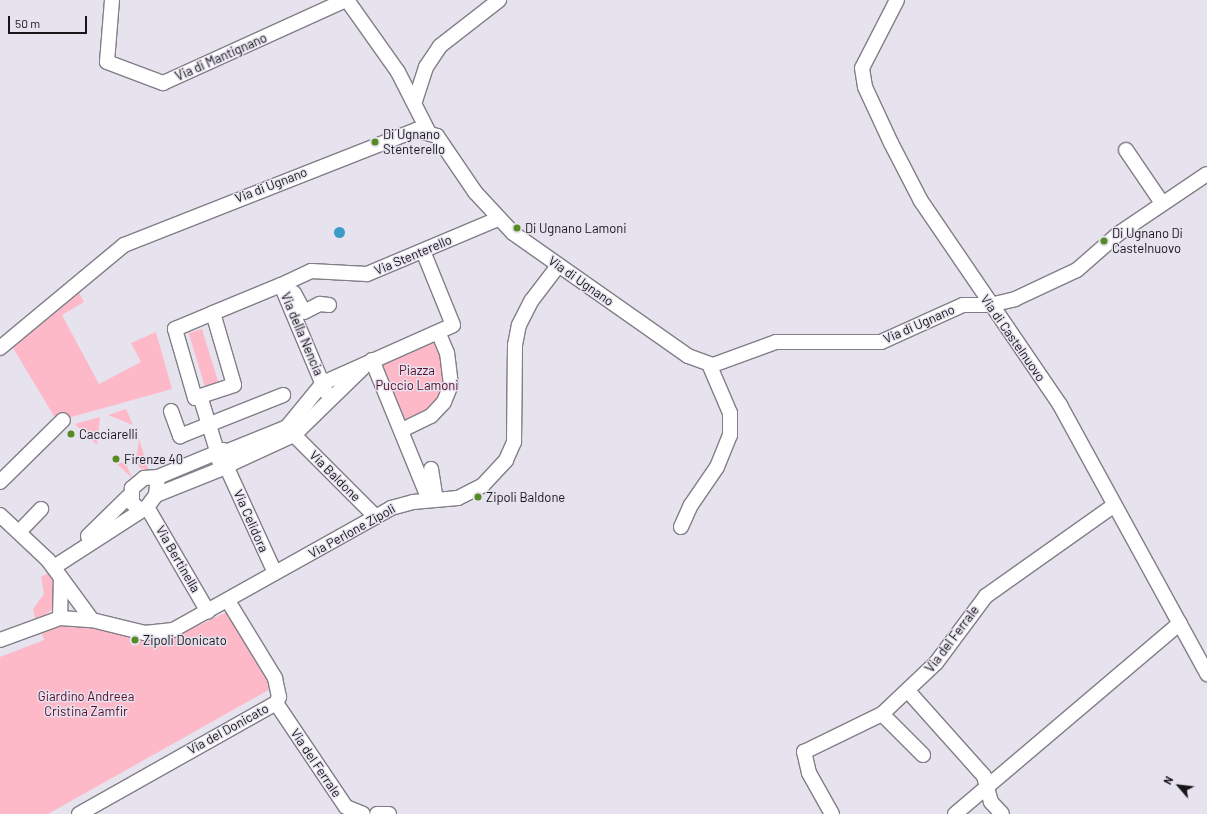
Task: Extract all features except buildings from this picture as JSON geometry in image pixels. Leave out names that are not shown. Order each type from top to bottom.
[{"type":"street","name":"Via di Mantignano","points":[[112,0],[107,62],[164,83],[347,0],[416,101],[428,131]]},
{"type":"street","points":[[416,101],[426,67],[440,46],[499,0]]},
{"type":"street","name":"Via di Castelnuovo","points":[[897,0],[862,68],[865,88],[921,201],[990,305],[1060,405],[1113,506],[1152,568],[1207,674]]},
{"type":"street","name":"Via di Ugnano","points":[[0,348],[124,245],[413,131],[428,131],[438,138],[498,219],[558,266],[688,356],[709,364],[776,342],[881,342],[963,305],[990,305],[1009,301],[1071,274],[1162,203],[1207,174]]},
{"type":"street","points":[[1126,150],[1162,203]]},
{"type":"street","name":"Via Stenterello","points":[[224,460],[209,425],[200,396],[195,398],[175,329],[320,270],[366,274],[498,219]]},
{"type":"street","points":[[59,569],[148,504],[224,460],[287,427],[323,383],[372,360],[453,326],[423,251]]},
{"type":"street","name":"Via Perlone Zipoli","points":[[60,618],[92,620],[157,634],[173,630],[402,504],[458,498],[483,486],[510,452],[516,427],[517,332],[526,309],[558,266]]},
{"type":"street","points":[[285,283],[304,312],[320,304],[329,305]]},
{"type":"street","name":"Via della Nencia","points":[[285,283],[330,401]]},
{"type":"street","points":[[200,396],[234,385],[213,313]]},
{"type":"street","points":[[402,430],[431,416],[444,402],[451,385],[447,353],[438,332]]},
{"type":"street","points":[[372,360],[433,500]]},
{"type":"street","points":[[0,640],[60,618],[59,569],[130,495],[138,482],[224,460],[294,435],[372,360]]},
{"type":"street","points":[[681,527],[691,505],[717,467],[730,435],[730,413],[709,364]]},
{"type":"street","points":[[171,411],[180,436],[283,395]]},
{"type":"street","points":[[0,482],[63,420]]},
{"type":"street","name":"Via Baldone","points":[[294,435],[376,517]]},
{"type":"street","name":"Via Celidora","points":[[224,460],[275,573]]},
{"type":"street","points":[[431,468],[433,500]]},
{"type":"street","points":[[148,504],[158,477]]},
{"type":"street","name":"Via Bertinella","points":[[130,495],[132,503],[148,504],[208,612]]},
{"type":"street","name":"Via del Ferrale","points":[[832,814],[809,773],[804,752],[882,714],[936,663],[986,596],[1113,506]]},
{"type":"street","points":[[18,532],[41,509]]},
{"type":"street","points":[[0,515],[59,569],[92,620]]},
{"type":"street","name":"Via del Donicato","points":[[79,814],[276,703],[279,696],[275,678],[228,601]]},
{"type":"street","points":[[955,814],[1180,623]]},
{"type":"street","points":[[908,691],[984,776],[985,788],[1002,814]]},
{"type":"street","name":"Via del Ferrale","points":[[276,703],[346,807],[363,814]]},
{"type":"street","points":[[882,714],[923,755]]},
{"type":"street","points":[[377,814],[389,814]]},
{"type":"green space","points":[[79,293],[84,302],[62,315],[99,384],[141,362],[131,343],[156,332],[172,389],[57,421],[13,348]]},
{"type":"green space","points":[[202,329],[218,383],[205,387],[189,333]]},
{"type":"green space","name":"Piazza Puccio Lamoni","points":[[437,338],[447,384],[434,409],[405,427],[377,363]]},
{"type":"green space","points":[[126,409],[133,425],[108,415]]},
{"type":"green space","points":[[100,417],[97,445],[75,424]]},
{"type":"green space","points":[[139,439],[149,471],[140,468],[136,461]]},
{"type":"green space","points":[[113,460],[126,464],[132,478]]},
{"type":"green space","points":[[50,572],[55,579],[54,608],[36,622],[33,609],[44,594],[41,577]]},
{"type":"green space","name":"Giardino Andreea Cristina Zamfir","points":[[231,610],[272,688],[48,814],[0,814],[0,657],[44,640],[41,631],[59,625],[100,628],[151,640],[183,633]]},
{"type":"water","points":[[339,226],[343,228],[345,232],[343,236],[339,238],[335,236],[333,232],[335,228]]},
{"type":"place","name":"Di Ugnano Stenterello","points":[[375,142]]},
{"type":"place","name":"Di Ugnano Lamoni","points":[[517,228]]},
{"type":"place","name":"Di Ugnano Di Castelnuovo","points":[[1104,241]]},
{"type":"place","name":"Cacciarelli","points":[[71,434]]},
{"type":"place","name":"Firenze 40","points":[[116,459]]},
{"type":"place","name":"Zipoli Baldone","points":[[478,497]]},
{"type":"place","name":"Zipoli Donicato","points":[[135,640]]}]
